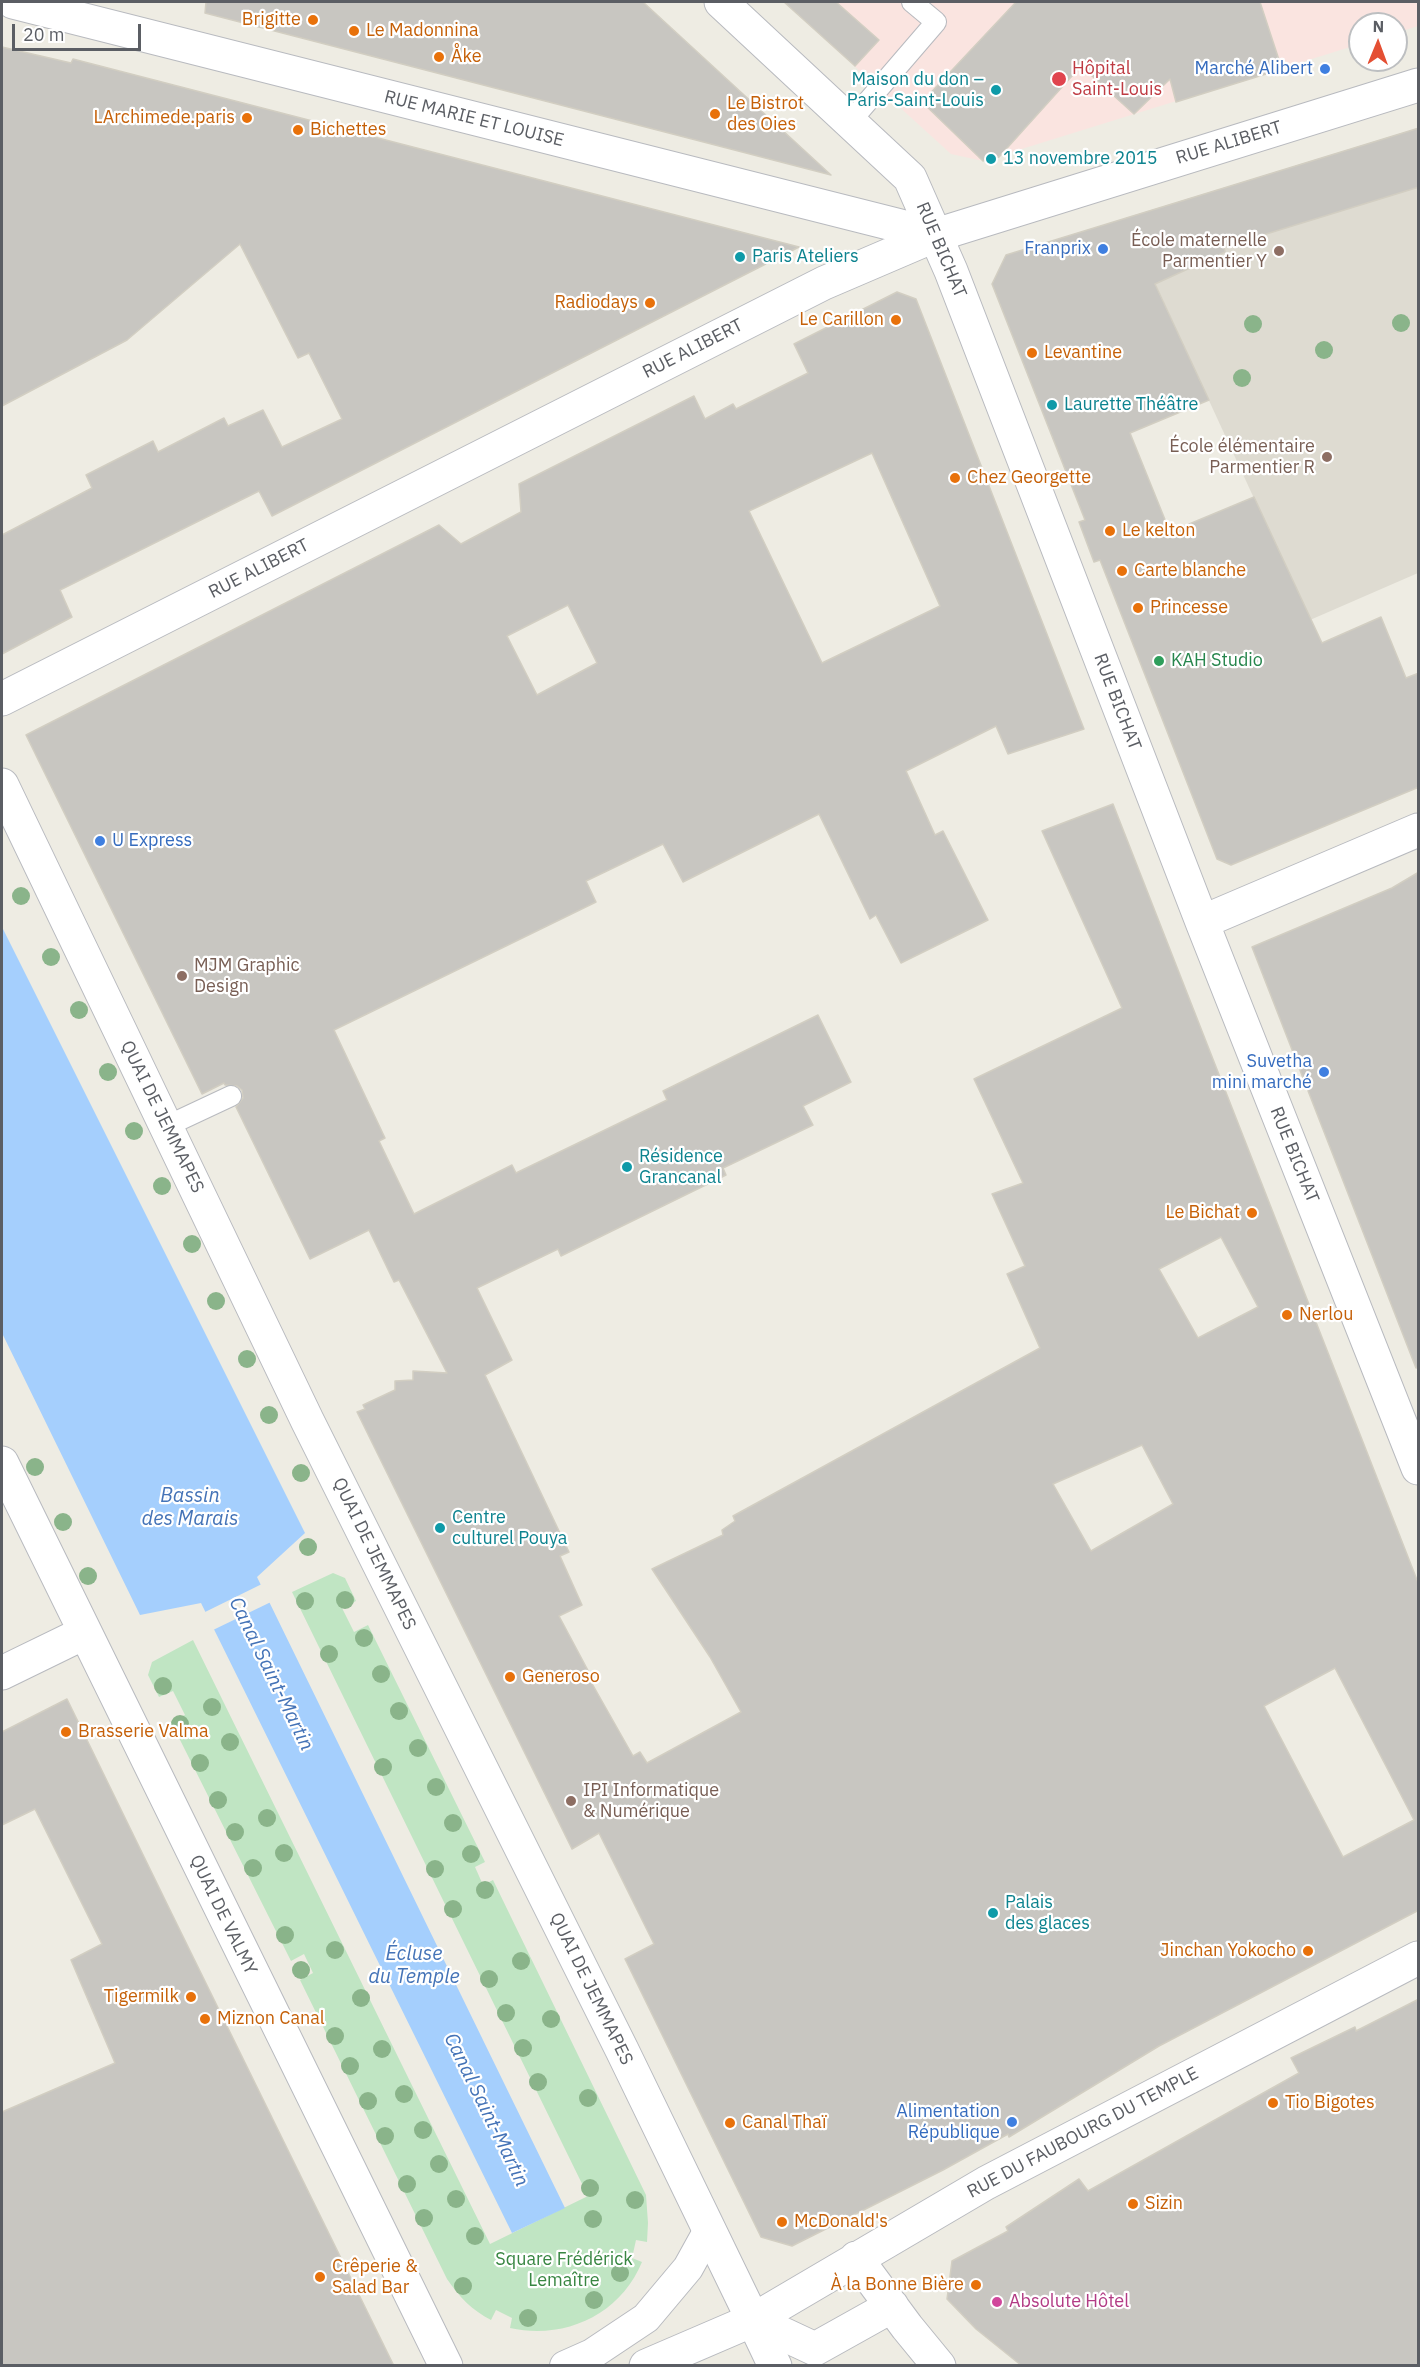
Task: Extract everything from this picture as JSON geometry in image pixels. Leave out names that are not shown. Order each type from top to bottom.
[{"type":"street","name":"RUE MARIE ET LOUISE","points":[[13,2],[936,234]]},
{"type":"street","name":"RUE BICHAT","points":[[721,2],[910,178],[936,234],[1202,922],[1419,1468]]},
{"type":"street","name":"RUE ALIBERT","points":[[2,699],[824,283],[936,234],[1419,85]]},
{"type":"street","name":"QUAI DE JEMMAPES","points":[[2,785],[308,1420],[775,2366]]},
{"type":"street","points":[[1202,922],[1419,830]]},
{"type":"street","name":"QUAI DE VALMY","points":[[2,1463],[446,2366]]},
{"type":"street","points":[[2,1673],[84,1633]]},
{"type":"street","name":"RUE DU FAUBOURG DU TEMPLE","points":[[646,2366],[753,2320],[986,2183],[1419,1958]]},
{"type":"street","points":[[566,2366],[592,2354],[646,2318],[688,2268],[709,2230]]},
{"type":"street","points":[[856,2258],[939,2366]]},
{"type":"street","points":[[753,2320],[815,2349],[892,2306]]},
{"type":"lane","points":[[850,122],[936,22],[912,2]]},
{"type":"lane","points":[[167,1126],[231,1096]]},
{"type":"shaded area","name":"Hôpital Saint-Louis","points":[[784,2],[1418,2],[1418,26],[1408,29],[1408,12],[1348,12],[1348,48],[983,161],[951,154]]},
{"type":"shaded area","points":[[1418,128],[1418,573],[1310,620],[1125,218]]},
{"type":"green space","name":"Square Frédérick Lemaître","points":[[333,1573],[345,1578],[356,1601],[342,1608],[354,1632],[368,1625],[485,1862],[475,1867],[483,1885],[493,1880],[646,2195],[647,2242],[636,2240],[632,2258],[642,2262],[632,2281],[605,2309],[570,2326],[531,2331],[510,2328],[512,2318],[496,2310],[491,2320],[484,2316],[467,2303],[447,2279],[300,1980],[313,1973],[304,1954],[291,1961],[171,1722],[185,1715],[173,1691],[159,1697],[148,1675],[152,1662],[193,1640],[490,2244],[588,2196],[292,1592]]},
{"type":"water","name":"Bassin des Marais","points":[[2,927],[305,1533],[257,1577],[565,2208],[512,2233],[201,1603],[140,1615],[2,1333]]},
{"type":"pier","points":[[264,1583],[273,1601],[211,1631],[203,1613]]},
{"type":"building","points":[[206,2],[643,2],[831,175],[205,13]]},
{"type":"building","points":[[784,2],[836,2],[879,40],[855,66]]},
{"type":"building","points":[[1016,2],[1260,2],[1282,69],[1176,102],[1170,79],[1134,114],[1081,66],[999,157],[983,161],[922,102]]},
{"type":"building","points":[[2,47],[71,63],[73,59],[799,247],[272,516],[259,491],[60,590],[72,617],[2,654],[2,535],[92,488],[86,475],[153,441],[158,452],[224,418],[228,426],[263,410],[282,447],[342,419],[309,353],[298,358],[240,244],[127,340],[2,406]]},
{"type":"building","points":[[1419,128],[1419,187],[1224,247],[1225,252],[1155,284],[1209,400],[1130,433],[1170,532],[1254,497],[1322,643],[1381,617],[1406,678],[1419,673],[1419,787],[1231,865],[1217,859],[1100,560],[1094,562],[1079,522],[1085,520],[992,284],[1006,255]]},
{"type":"building","points":[[897,292],[916,299],[1084,729],[1008,754],[996,726],[906,771],[935,835],[943,831],[988,920],[901,963],[876,915],[870,919],[819,814],[683,882],[663,844],[586,881],[596,902],[334,1030],[385,1138],[379,1141],[414,1214],[512,1165],[516,1173],[667,1100],[663,1091],[818,1015],[851,1082],[803,1106],[813,1125],[723,1168],[726,1175],[561,1256],[558,1249],[477,1288],[512,1360],[485,1375],[569,1552],[560,1556],[582,1605],[559,1616],[592,1678],[590,1680],[633,1756],[640,1752],[647,1763],[741,1712],[710,1657],[652,1569],[723,1535],[722,1530],[735,1521],[733,1516],[1040,1348],[1007,1274],[1025,1266],[992,1194],[1023,1183],[974,1079],[1122,1008],[1042,831],[1113,804],[1419,1585],[1419,1910],[1159,2046],[1009,2137],[1008,2134],[943,2170],[792,2246],[761,2237],[625,1959],[654,1944],[599,1833],[572,1849],[357,1412],[365,1409],[363,1405],[395,1390],[395,1381],[413,1380],[413,1371],[447,1373],[399,1280],[394,1282],[369,1230],[310,1259],[236,1107],[243,1098],[242,1090],[237,1086],[224,1083],[202,1094],[26,735],[439,525],[461,544],[521,512],[519,484],[694,396],[705,419],[733,404],[736,409],[808,373],[794,344]],"holes":[[[872,453],[940,606],[822,663],[749,511]],[[568,605],[597,663],[537,695],[507,636]],[[1221,1237],[1258,1307],[1198,1338],[1159,1269]],[[1142,1445],[1173,1504],[1091,1551],[1053,1484]],[[1335,1668],[1414,1820],[1343,1857],[1264,1706]]]},
{"type":"building","points":[[1419,872],[1419,1367],[1416,1368],[1252,947],[1392,888]]},
{"type":"building","points":[[67,1699],[394,2366],[2,2366],[2,2112],[115,2063],[71,1960],[102,1944],[35,1809],[2,1825],[2,1732]]},
{"type":"building","points":[[1419,1999],[1419,2366],[1022,2366],[976,2329],[947,2299],[952,2261],[1008,2231],[1006,2227],[1079,2179],[1088,2191],[1299,2073],[1291,2058],[1355,2027],[1356,2031]]},
{"type":"place","name":"Brigitte","points":[[313,20]]},
{"type":"place","name":"Le Madonnina","points":[[354,31]]},
{"type":"place","name":"Åke","points":[[439,57]]},
{"type":"place","name":"Marché Alibert","points":[[1325,69]]},
{"type":"place","name":"Hôpital Saint-Louis","points":[[1059,79]]},
{"type":"place","name":"Maison du don – Paris-Saint-Louis","points":[[996,90]]},
{"type":"place","name":"Le Bistrot des Oies","points":[[715,114]]},
{"type":"place","name":"LArchimede.paris","points":[[247,118]]},
{"type":"place","name":"Bichettes","points":[[298,130]]},
{"type":"place","name":"13 novembre 2015","points":[[991,159]]},
{"type":"place","name":"Franprix","points":[[1103,249]]},
{"type":"place","name":"École maternelle Parmentier Y","points":[[1279,251]]},
{"type":"place","name":"Paris Ateliers","points":[[740,257]]},
{"type":"place","name":"Radiodays","points":[[650,303]]},
{"type":"place","name":"Le Carillon","points":[[896,320]]},
{"type":"place","name":"Levantine","points":[[1032,353]]},
{"type":"place","name":"Laurette Théâtre","points":[[1052,405]]},
{"type":"place","name":"École élémentaire Parmentier R","points":[[1327,457]]},
{"type":"place","name":"Chez Georgette","points":[[955,478]]},
{"type":"place","name":"Le kelton","points":[[1110,531]]},
{"type":"place","name":"Carte blanche","points":[[1122,571]]},
{"type":"place","name":"Princesse","points":[[1138,608]]},
{"type":"place","name":"KAH Studio","points":[[1159,661]]},
{"type":"place","name":"U Express","points":[[100,841]]},
{"type":"place","name":"MJM Graphic Design","points":[[182,976]]},
{"type":"place","name":"Suvetha mini marché","points":[[1324,1072]]},
{"type":"place","name":"Résidence Grancanal","points":[[627,1167]]},
{"type":"place","name":"Le Bichat","points":[[1252,1213]]},
{"type":"place","name":"Nerlou","points":[[1287,1315]]},
{"type":"place","name":"Centre culturel Pouya","points":[[440,1528]]},
{"type":"place","name":"Generoso","points":[[510,1677]]},
{"type":"place","name":"Brasserie Valma","points":[[66,1732]]},
{"type":"place","name":"IPI Informatique & Numérique","points":[[571,1801]]},
{"type":"place","name":"Palais des glaces","points":[[993,1913]]},
{"type":"place","name":"Jinchan Yokocho","points":[[1308,1951]]},
{"type":"place","name":"Tigermilk","points":[[191,1997]]},
{"type":"place","name":"Miznon Canal","points":[[205,2019]]},
{"type":"place","name":"Tio Bigotes","points":[[1273,2103]]},
{"type":"place","name":"Alimentation République","points":[[1012,2122]]},
{"type":"place","name":"Canal Thaï","points":[[730,2123]]},
{"type":"place","name":"Sizin","points":[[1133,2204]]},
{"type":"place","name":"McDonald's","points":[[782,2222]]},
{"type":"place","name":"Crêperie & Salad Bar","points":[[320,2277]]},
{"type":"place","name":"À la Bonne Bière","points":[[976,2285]]},
{"type":"place","name":"Absolute Hôtel","points":[[997,2302]]},
{"type":"water label","name":"Canal Saint-Martin","points":[[271,1674]]},
{"type":"water label","name":"Écluse du Temple","points":[[414,1966]]},
{"type":"water label","name":"Canal Saint-Martin","points":[[486,2110]]}]
